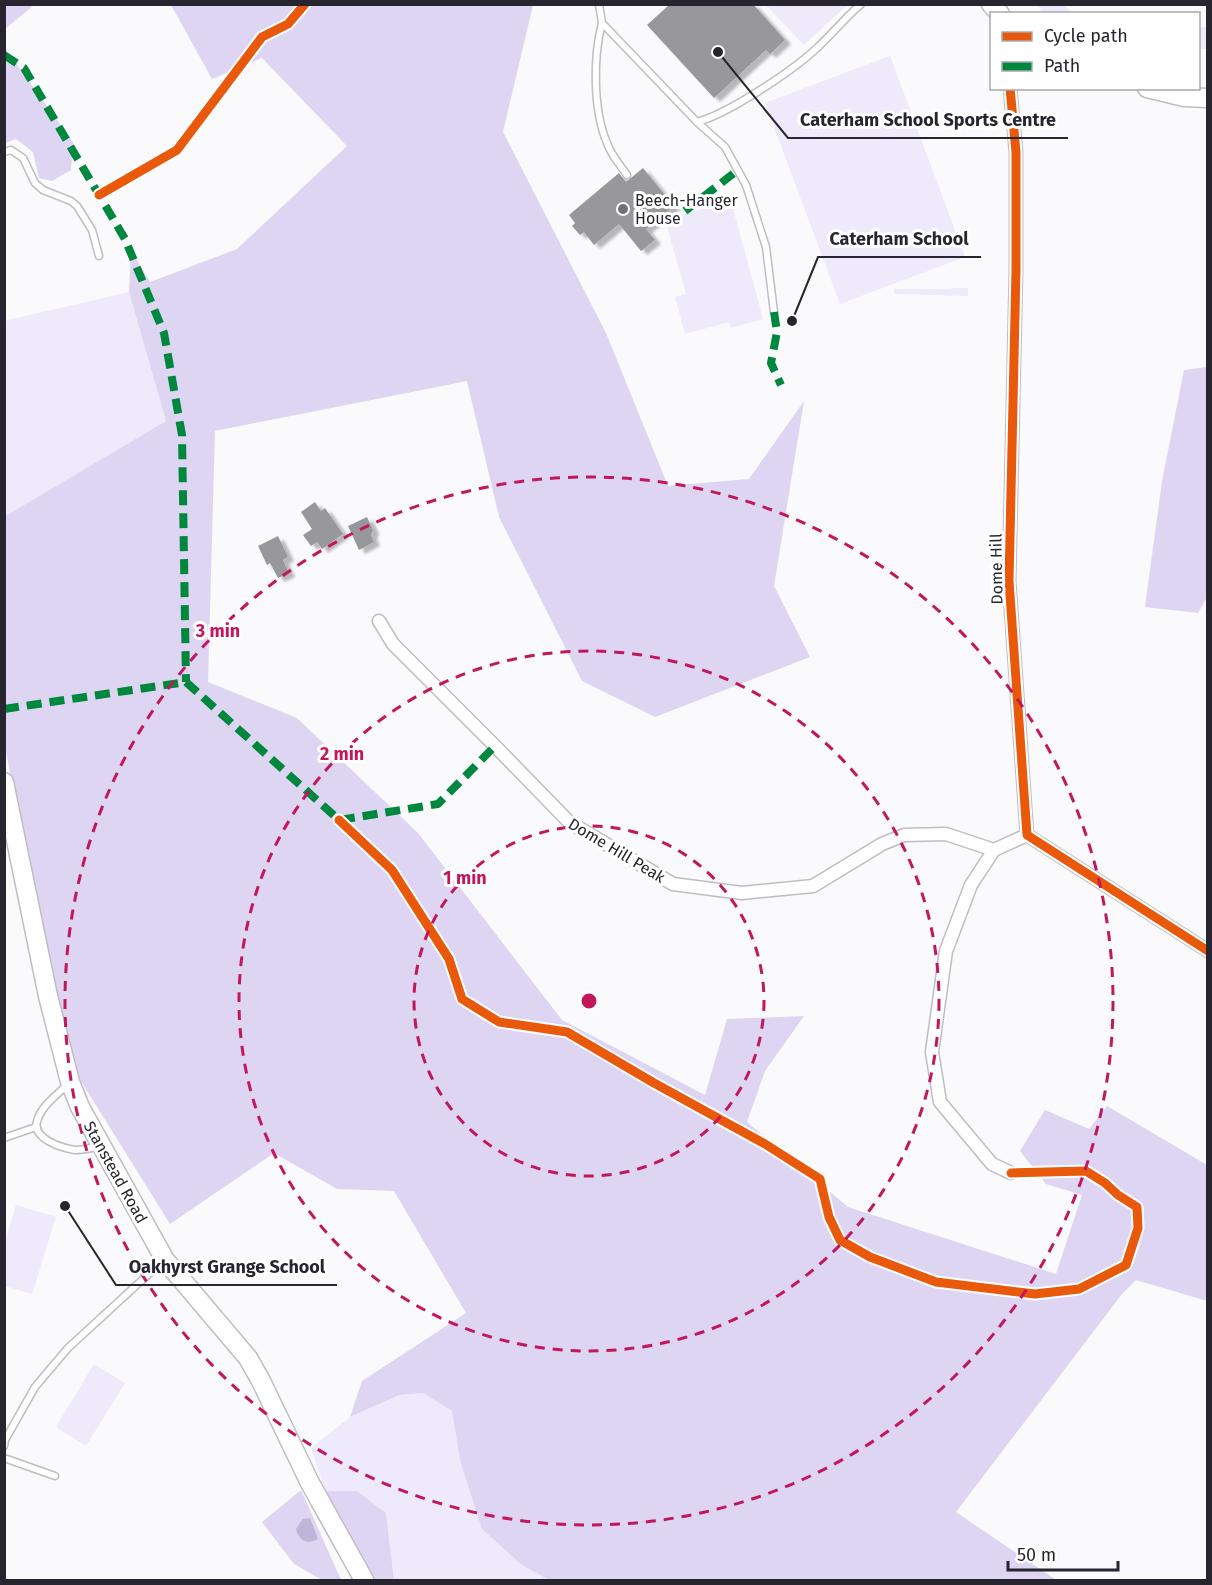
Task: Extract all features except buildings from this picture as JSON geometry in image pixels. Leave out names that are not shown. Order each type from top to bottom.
[{"type":"street","name":"Dome Hill","points":[[1010,90],[1016,152],[1016,270],[1009,581],[1028,835]]},
{"type":"street","points":[[1155,90],[1184,97],[1208,98]]},
{"type":"street","name":"Dome Hill Peak","points":[[379,621],[393,644],[568,822],[673,884],[742,893],[813,886],[882,844],[904,835],[946,834],[994,850]]},
{"type":"street","name":"Stanstead Road","points":[[4,783],[48,996],[70,1082],[80,1107],[165,1260],[248,1358],[310,1483],[364,1581]]},
{"type":"street","points":[[1011,1173],[992,1164],[940,1102],[932,1052],[946,951],[971,885],[994,850],[1028,835],[1208,951]]},
{"type":"lane","points":[[599,4],[602,23],[597,40],[596,86],[599,119],[607,144],[627,175]]},
{"type":"lane","points":[[697,122],[710,119],[758,91],[800,61],[818,47],[861,4]]},
{"type":"lane","points":[[602,23],[697,122],[725,147],[746,185],[766,247],[774,312]]},
{"type":"lane","points":[[4,152],[11,150],[23,158],[35,183],[43,190],[71,201],[77,206],[92,230],[99,256]]},
{"type":"lane","points":[[70,1082],[44,1107],[36,1127],[46,1140],[61,1147],[82,1150],[102,1146]]},
{"type":"lane","points":[[4,1138],[36,1127]]},
{"type":"lane","points":[[4,1446],[5,1440],[35,1387],[68,1348],[165,1260]]},
{"type":"lane","points":[[4,1458],[55,1476]]},
{"type":"shaded area","points":[[5,4],[34,4],[34,5],[5,29]]},
{"type":"shaded area","points":[[171,5],[533,5],[503,132],[606,333],[668,486],[749,479],[804,401],[774,586],[810,657],[655,717],[582,681],[499,517],[467,381],[215,431],[208,682],[297,718],[418,833],[562,1020],[705,1095],[727,1019],[804,1016],[765,1071],[747,1122],[848,1207],[1056,1274],[1082,1195],[1046,1184],[1020,1151],[1045,1110],[1089,1129],[1107,1106],[1207,1165],[1207,1301],[1136,1280],[1122,1294],[956,1512],[1056,1580],[549,1580],[522,1565],[482,1529],[460,1460],[452,1411],[423,1393],[399,1395],[350,1417],[362,1381],[466,1313],[394,1191],[337,1189],[274,1153],[170,1224],[79,1078],[37,918],[5,746],[4,517],[166,421],[129,292],[131,250],[150,282],[237,249],[347,146],[262,58],[212,79]]},
{"type":"shaded area","points":[[766,5],[847,5],[804,45]]},
{"type":"shaded area","points":[[1038,5],[1064,5],[1071,12],[1042,12]]},
{"type":"shaded area","points":[[1207,27],[1207,49],[1200,49],[1200,28]]},
{"type":"shaded area","points":[[5,48],[73,142],[71,170],[52,181],[39,178],[33,152],[16,139],[5,143]]},
{"type":"shaded area","points":[[890,56],[965,257],[840,304],[765,103]]},
{"type":"shaded area","points":[[731,201],[763,319],[731,328],[729,322],[685,334],[675,297],[686,294],[665,219]]},
{"type":"shaded area","points":[[968,288],[968,296],[894,294],[894,289]]},
{"type":"shaded area","points":[[129,292],[166,421],[5,517],[4,321]]},
{"type":"shaded area","points":[[1207,367],[1207,597],[1198,613],[1145,607],[1162,481],[1184,370]]},
{"type":"shaded area","points":[[16,1205],[56,1217],[32,1294],[5,1286],[5,1242]]},
{"type":"shaded area","points":[[94,1364],[125,1383],[86,1446],[56,1427]]},
{"type":"shaded area","points":[[423,1393],[452,1411],[460,1460],[522,1565],[549,1580],[394,1580],[386,1513],[357,1491],[325,1491],[311,1448],[350,1417],[399,1395]]},
{"type":"shaded area","points":[[301,1490],[341,1580],[322,1580],[294,1564],[262,1522]]},
{"type":"shaded area","points":[[325,1491],[357,1491],[386,1513],[394,1580],[371,1580]]},
{"type":"shaded area","points":[[310,1518],[318,1539],[307,1542],[299,1536],[296,1529],[303,1519]]},
{"type":"marked path","points":[[4,55],[24,68],[125,239],[164,333],[182,435],[186,682]]},
{"type":"marked path","points":[[685,211],[738,170]]},
{"type":"marked path","points":[[774,312],[777,332],[771,363],[781,385]]},
{"type":"marked path","points":[[186,682],[339,820],[438,804],[495,746]]},
{"type":"marked path","points":[[4,709],[186,682]]},
{"type":"cycle path","points":[[99,195],[177,150],[262,37],[288,24],[305,4]]},
{"type":"cycle path","points":[[1010,90],[1016,152],[1016,270],[1009,581],[1027,835],[1208,951]]},
{"type":"cycle path","points":[[339,820],[392,870],[449,959],[462,999],[499,1022],[567,1032],[765,1144],[820,1179],[829,1217],[840,1240],[870,1257],[936,1282],[1035,1294],[1079,1289],[1126,1265],[1138,1228],[1137,1207],[1086,1171],[1011,1173]]},
{"type":"place","name":"Caterham School Sports Centre","points":[[718,52]]},
{"type":"place","name":"Beech-Hanger House","points":[[623,209]]},
{"type":"place","name":"Caterham School","points":[[792,321]]},
{"type":"place","name":"Oakhyrst Grange School","points":[[65,1206]]}]
